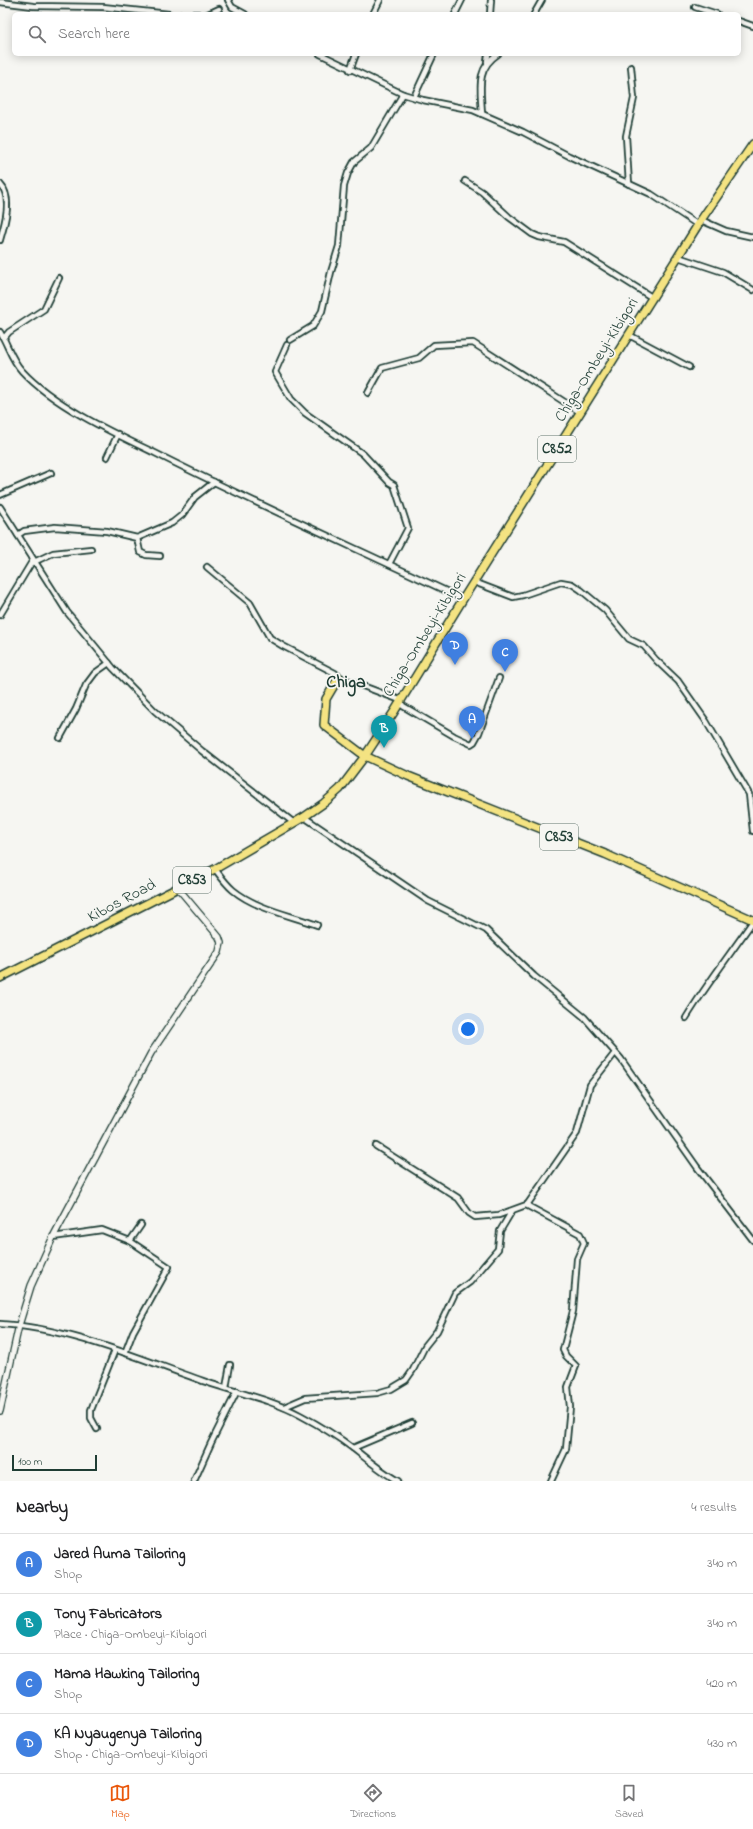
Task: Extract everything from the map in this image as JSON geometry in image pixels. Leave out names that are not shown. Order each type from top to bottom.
[{"type":"main road","name":"Chiga-Ombeyi-Kibigori","points":[[365,756],[401,701],[463,599],[699,223],[753,144]]},
{"type":"main road","points":[[340,677],[326,699],[324,725],[365,756]]},
{"type":"main road","name":"Kibos Road","points":[[0,978],[215,869],[304,817],[324,803],[340,789],[365,756]]},
{"type":"main road","name":"C853","points":[[365,756],[408,776],[492,811],[605,854],[753,920]]},
{"type":"street","points":[[228,0],[232,7],[241,12]]},
{"type":"street","points":[[374,12],[380,0]]},
{"type":"street","points":[[456,12],[462,0]]},
{"type":"street","points":[[490,12],[491,0]]},
{"type":"street","points":[[535,12],[542,0]]},
{"type":"street","points":[[0,2],[19,2],[33,6],[103,6],[152,12]]},
{"type":"street","points":[[695,7],[711,12]]},
{"type":"street","points":[[214,12],[220,10]]},
{"type":"street","points":[[741,22],[753,26]]},
{"type":"street","points":[[324,56],[402,94],[414,98],[472,110],[523,132],[569,156],[657,197],[699,223],[753,237]]},
{"type":"street","points":[[350,70],[355,56]]},
{"type":"street","points":[[414,98],[433,56]]},
{"type":"street","points":[[482,114],[481,84],[482,74],[488,56]]},
{"type":"street","points":[[487,62],[495,56]]},
{"type":"street","points":[[629,184],[626,136],[634,98],[631,67]]},
{"type":"street","points":[[290,340],[313,326],[322,312],[331,272],[340,246],[344,186],[348,173],[354,162],[372,148],[402,94]]},
{"type":"street","points":[[465,182],[482,192],[509,217],[532,234],[538,237],[564,242],[653,298]]},
{"type":"street","points":[[0,184],[8,197],[0,240]]},
{"type":"street","points":[[678,257],[723,272],[753,290]]},
{"type":"street","points":[[4,338],[9,332],[44,309],[59,278]]},
{"type":"street","points":[[0,332],[15,363],[22,372],[44,390],[82,416],[214,482],[463,599]]},
{"type":"street","points":[[629,335],[688,367]]},
{"type":"street","points":[[368,393],[382,368],[419,358],[434,345],[473,343],[580,412]]},
{"type":"street","points":[[287,345],[275,372],[290,399],[305,413],[363,454],[389,482],[394,485],[408,528],[389,564]]},
{"type":"street","points":[[107,457],[118,434]]},
{"type":"street","points":[[0,495],[51,473]]},
{"type":"street","points":[[18,534],[55,527],[107,532],[137,538],[172,523],[182,515],[195,497],[214,482]]},
{"type":"street","points":[[0,507],[18,534],[33,561],[67,612],[109,663],[155,711],[202,751],[294,823]]},
{"type":"street","points":[[137,538],[140,552],[146,555],[160,556]]},
{"type":"street","points":[[0,615],[33,561],[53,553],[91,549]]},
{"type":"street","points":[[207,568],[250,603],[270,638],[336,673],[340,677],[359,683],[401,701],[403,706],[409,710],[471,744],[474,742],[479,733],[499,678]]},
{"type":"street","points":[[474,582],[513,597],[562,582],[567,582],[581,590],[605,610],[629,639],[644,646],[656,660],[673,675],[688,694],[749,794],[753,831]]},
{"type":"street","points":[[60,738],[76,709],[86,685],[95,673],[109,663]]},
{"type":"street","points":[[304,817],[428,901],[491,934],[534,976],[584,1017],[615,1053],[753,1240]]},
{"type":"street","points":[[215,869],[228,886],[244,898],[264,907],[317,925]]},
{"type":"street","points":[[0,1411],[19,1325],[31,1286],[53,1237],[151,1053],[219,952],[221,943],[219,937],[177,887]]},
{"type":"street","points":[[686,1018],[698,998],[753,920]]},
{"type":"street","points":[[376,1146],[458,1198],[469,1213],[475,1217],[499,1215],[512,1211],[527,1205],[578,1133],[577,1128],[590,1085],[615,1053]]},
{"type":"street","points":[[527,1205],[580,1234],[584,1239],[583,1247],[577,1259],[573,1311],[564,1350],[566,1356],[576,1366],[568,1387],[570,1398],[569,1432],[565,1453],[553,1479]]},
{"type":"street","points":[[284,1407],[305,1398],[377,1393],[391,1389],[406,1380],[413,1370],[424,1346],[437,1331],[455,1293],[470,1282],[498,1249],[500,1231],[512,1211]]},
{"type":"street","points":[[130,1241],[141,1225]]},
{"type":"street","points":[[53,1237],[104,1230],[130,1241],[169,1266],[133,1332],[125,1353]]},
{"type":"street","points":[[0,1324],[19,1325],[51,1331],[125,1353],[284,1407],[323,1428],[398,1481]]},
{"type":"street","points":[[97,1429],[92,1418],[91,1410],[115,1350]]},
{"type":"street","points":[[226,1388],[230,1365]]},
{"type":"street","points":[[194,1481],[211,1442],[237,1392]]},
{"type":"street","points":[[353,1448],[412,1423]]},
{"type":"place","name":"KA Nyaugenya Tailoring","points":[[455,665]]},
{"type":"place","name":"Mama Hawking Tailoring","points":[[505,672]]},
{"type":"place","name":"Jared Auma Tailoring","points":[[472,739]]},
{"type":"place","name":"Tony Fabricators","points":[[384,748]]},
{"type":"district","name":"Chiga","points":[[346,683]]}]
